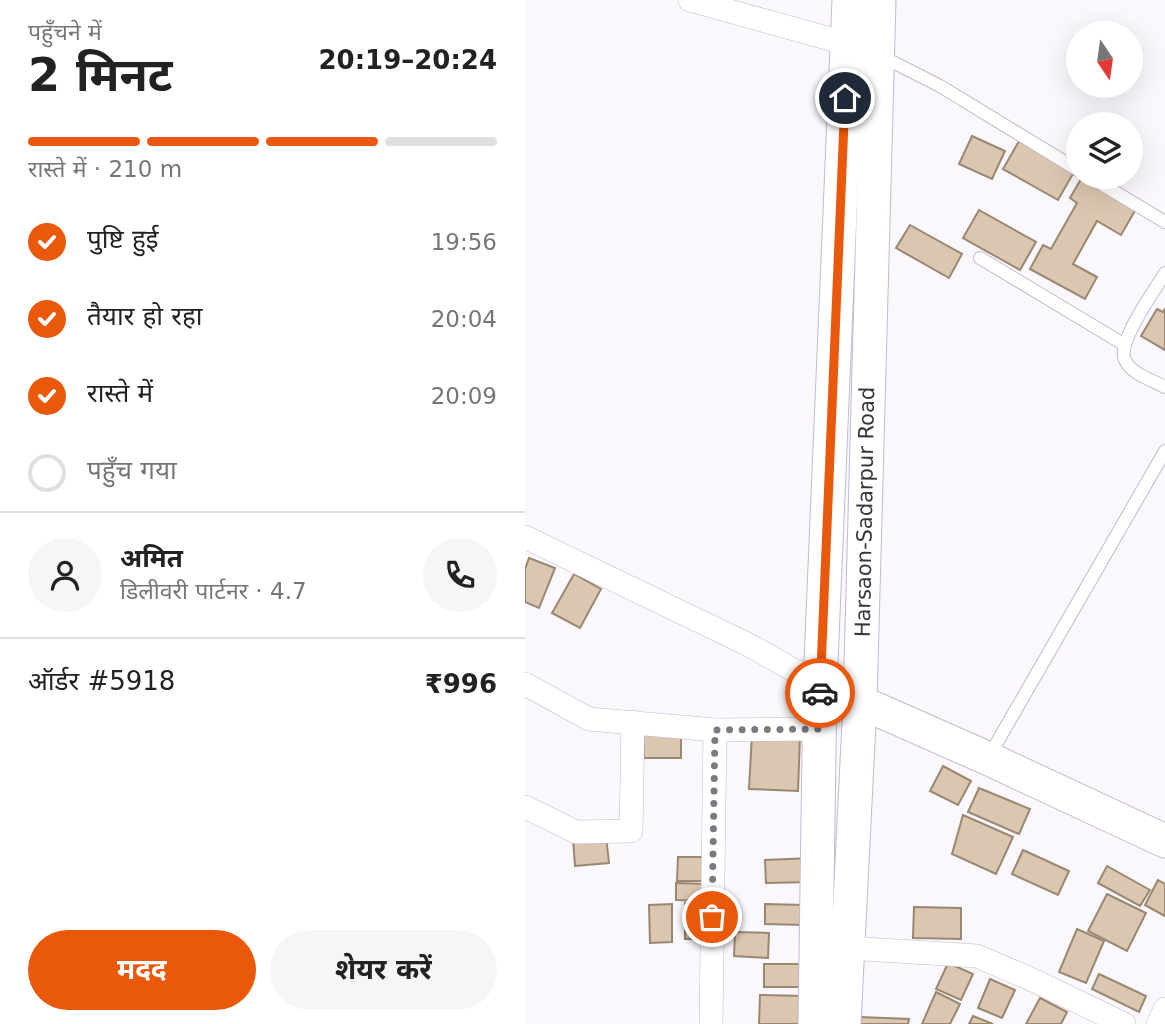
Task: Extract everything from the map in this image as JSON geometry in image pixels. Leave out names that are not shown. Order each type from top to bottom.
[{"type":"street","points":[[690,0],[862,48]]},
{"type":"street","name":"Harsaon-Sadarpur Road","points":[[844,1024],[860,702],[862,48],[849,0]]},
{"type":"street","name":"Harsaon-Sadarpur Road","points":[[815,1024],[820,685],[862,48],[879,0]]},
{"type":"street","points":[[525,537],[750,645],[820,685],[987,758],[1165,841]]},
{"type":"street","points":[[525,684],[589,719],[715,730],[821,729]]},
{"type":"street","points":[[525,807],[576,832],[631,831],[633,722]]},
{"type":"street","points":[[711,1024],[715,730]]},
{"type":"street","points":[[848,948],[978,956],[1124,1024]]},
{"type":"street","points":[[1158,1024],[1165,1009]]},
{"type":"lane","points":[[862,48],[940,86],[1066,163]]},
{"type":"lane","points":[[1110,189],[1165,222]]},
{"type":"lane","points":[[980,258],[1125,345]]},
{"type":"lane","points":[[1165,273],[1129,334],[1122,353],[1125,362],[1137,372],[1165,387]]},
{"type":"lane","points":[[987,758],[1165,451]]},
{"type":"building","points":[[972,136],[1005,151],[992,179],[959,164]]},
{"type":"building","points":[[1019,141],[1066,167],[1066,186],[1058,200],[1003,169]]},
{"type":"building","points":[[1075,189],[1099,189],[1136,209],[1121,235],[1097,221],[1073,264],[1097,277],[1085,299],[1030,269],[1043,245],[1051,249],[1077,203],[1070,198]]},
{"type":"building","points":[[979,210],[1036,242],[1020,270],[963,238]]},
{"type":"building","points":[[910,225],[962,254],[949,278],[896,248]]},
{"type":"building","points":[[1157,309],[1163,312],[1165,309],[1165,350],[1141,336]]},
{"type":"building","points":[[529,558],[555,568],[539,608],[525,602],[525,569]]},
{"type":"building","points":[[574,574],[601,589],[580,628],[552,613]]},
{"type":"building","points":[[644,733],[681,733],[681,758],[644,758]]},
{"type":"building","points":[[752,734],[800,736],[798,791],[749,789]]},
{"type":"building","points":[[943,766],[971,781],[958,805],[930,791]]},
{"type":"building","points":[[979,788],[1030,809],[1019,834],[968,812]]},
{"type":"building","points":[[963,815],[1013,837],[996,874],[952,854]]},
{"type":"building","points":[[606,836],[609,863],[575,866],[573,839]]},
{"type":"building","points":[[1023,850],[1069,871],[1058,895],[1012,874]]},
{"type":"building","points":[[678,857],[710,857],[709,881],[677,881]]},
{"type":"building","points":[[812,858],[812,882],[766,883],[765,860]]},
{"type":"building","points":[[1107,866],[1150,890],[1140,906],[1098,883]]},
{"type":"building","points":[[1158,880],[1165,884],[1165,916],[1145,905]]},
{"type":"building","points":[[676,883],[707,884],[706,901],[676,900]]},
{"type":"building","points":[[1107,894],[1146,913],[1127,951],[1088,931]]},
{"type":"building","points":[[685,903],[705,903],[705,939],[685,939]]},
{"type":"building","points":[[672,904],[672,942],[650,943],[649,905]]},
{"type":"building","points":[[765,904],[804,905],[804,925],[765,924]]},
{"type":"building","points":[[914,907],[961,908],[961,939],[913,938]]},
{"type":"building","points":[[1077,929],[1104,941],[1086,983],[1059,972]]},
{"type":"building","points":[[735,932],[769,933],[768,958],[734,956]]},
{"type":"building","points":[[948,963],[973,974],[961,1000],[936,989]]},
{"type":"building","points":[[764,964],[801,964],[801,987],[764,987]]},
{"type":"building","points":[[1099,974],[1146,996],[1139,1012],[1092,989]]},
{"type":"building","points":[[990,979],[1015,990],[1002,1018],[978,1008]]},
{"type":"building","points":[[936,992],[960,1004],[950,1024],[922,1024]]},
{"type":"building","points":[[760,995],[805,996],[804,1024],[759,1024]]},
{"type":"building","points":[[1040,998],[1067,1012],[1061,1024],[1026,1024]]},
{"type":"building","points":[[973,1016],[993,1024],[969,1024]]},
{"type":"building","points":[[860,1017],[909,1019],[908,1024],[860,1024]]},
{"type":"way so far","points":[[712,917],[715,730],[821,729],[820,693]]},
{"type":"route","points":[[820,693],[845,98]]}]
